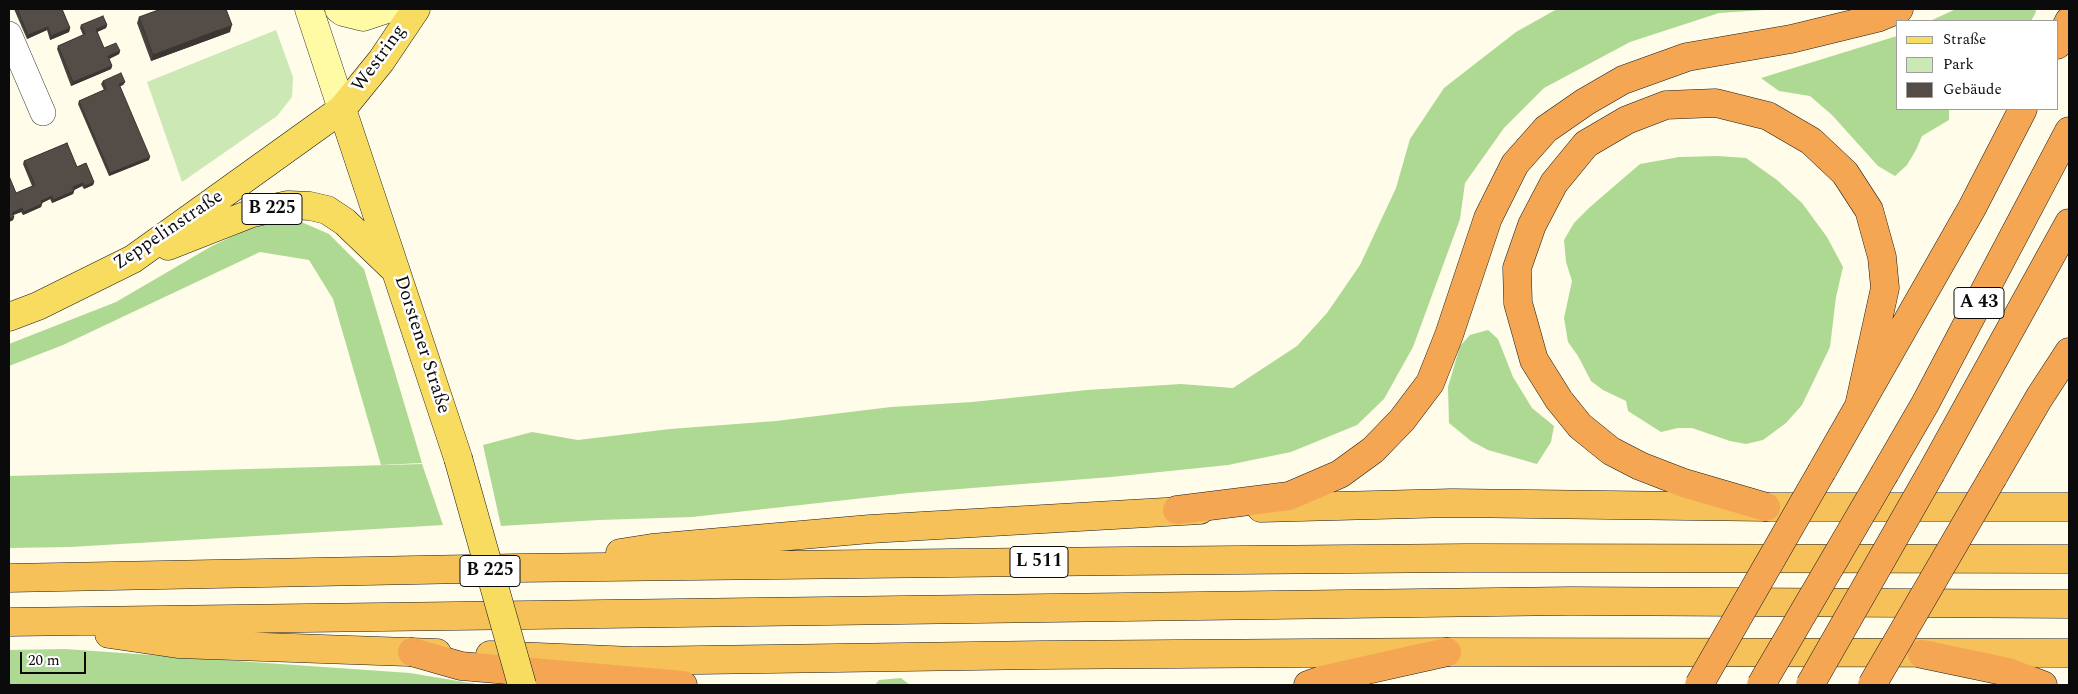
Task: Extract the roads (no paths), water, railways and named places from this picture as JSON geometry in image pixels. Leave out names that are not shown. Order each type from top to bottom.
[{"type":"highway","points":[[1178,510],[1289,496],[1340,474],[1373,450],[1402,420],[1430,383],[1449,335],[1488,218],[1515,164],[1546,129],[1577,107],[1623,80],[1687,56],[1791,39],[1877,18],[1899,9]]},
{"type":"highway","points":[[2058,43],[2069,21]]},
{"type":"highway","points":[[1766,507],[1684,483],[1640,466],[1611,451],[1580,426],[1559,400],[1534,360],[1518,303],[1517,268],[1532,225],[1554,183],[1586,144],[1627,120],[1666,105],[1716,103],[1768,116],[1811,141],[1845,173],[1869,210],[1882,257],[1885,288],[1859,406]]},
{"type":"highway","points":[[1698,685],[1972,208],[2023,110]]},
{"type":"highway","name":"A 43","points":[[1762,685],[1929,396],[2069,131]]},
{"type":"highway","name":"A 43","points":[[1810,685],[1931,473],[2069,223]]},
{"type":"highway","points":[[2039,398],[2069,338]]},
{"type":"highway","points":[[1872,685],[2039,398],[2069,352]]},
{"type":"highway","points":[[522,568],[652,548],[850,530],[1178,510],[1452,503],[1766,507],[2069,507]]},
{"type":"highway","name":"L 511","points":[[9,578],[522,568],[1458,558],[2069,559]]},
{"type":"highway","points":[[21,622],[1571,601],[2069,604]]},
{"type":"highway","points":[[21,622],[178,644],[632,660],[1447,652],[2069,654]]},
{"type":"highway","points":[[412,652],[461,666],[683,685]]},
{"type":"highway","points":[[1308,685],[1322,680],[1447,652]]},
{"type":"highway","points":[[1922,654],[2008,672],[2043,685]]},
{"type":"main road","name":"Dorstener Straße","points":[[309,9],[458,458],[522,685]]},
{"type":"main road","points":[[339,9],[343,12],[363,17],[387,9]]},
{"type":"main road","name":"Westring","points":[[342,109],[381,61],[416,9]]},
{"type":"main road","name":"Zeppelinstraße","points":[[9,316],[38,306],[132,259],[342,109]]},
{"type":"main road","name":"B 225","points":[[132,259],[252,213],[288,205],[310,206],[327,210],[339,218],[396,271]]},
{"type":"street","points":[[9,34],[43,113]]}]
